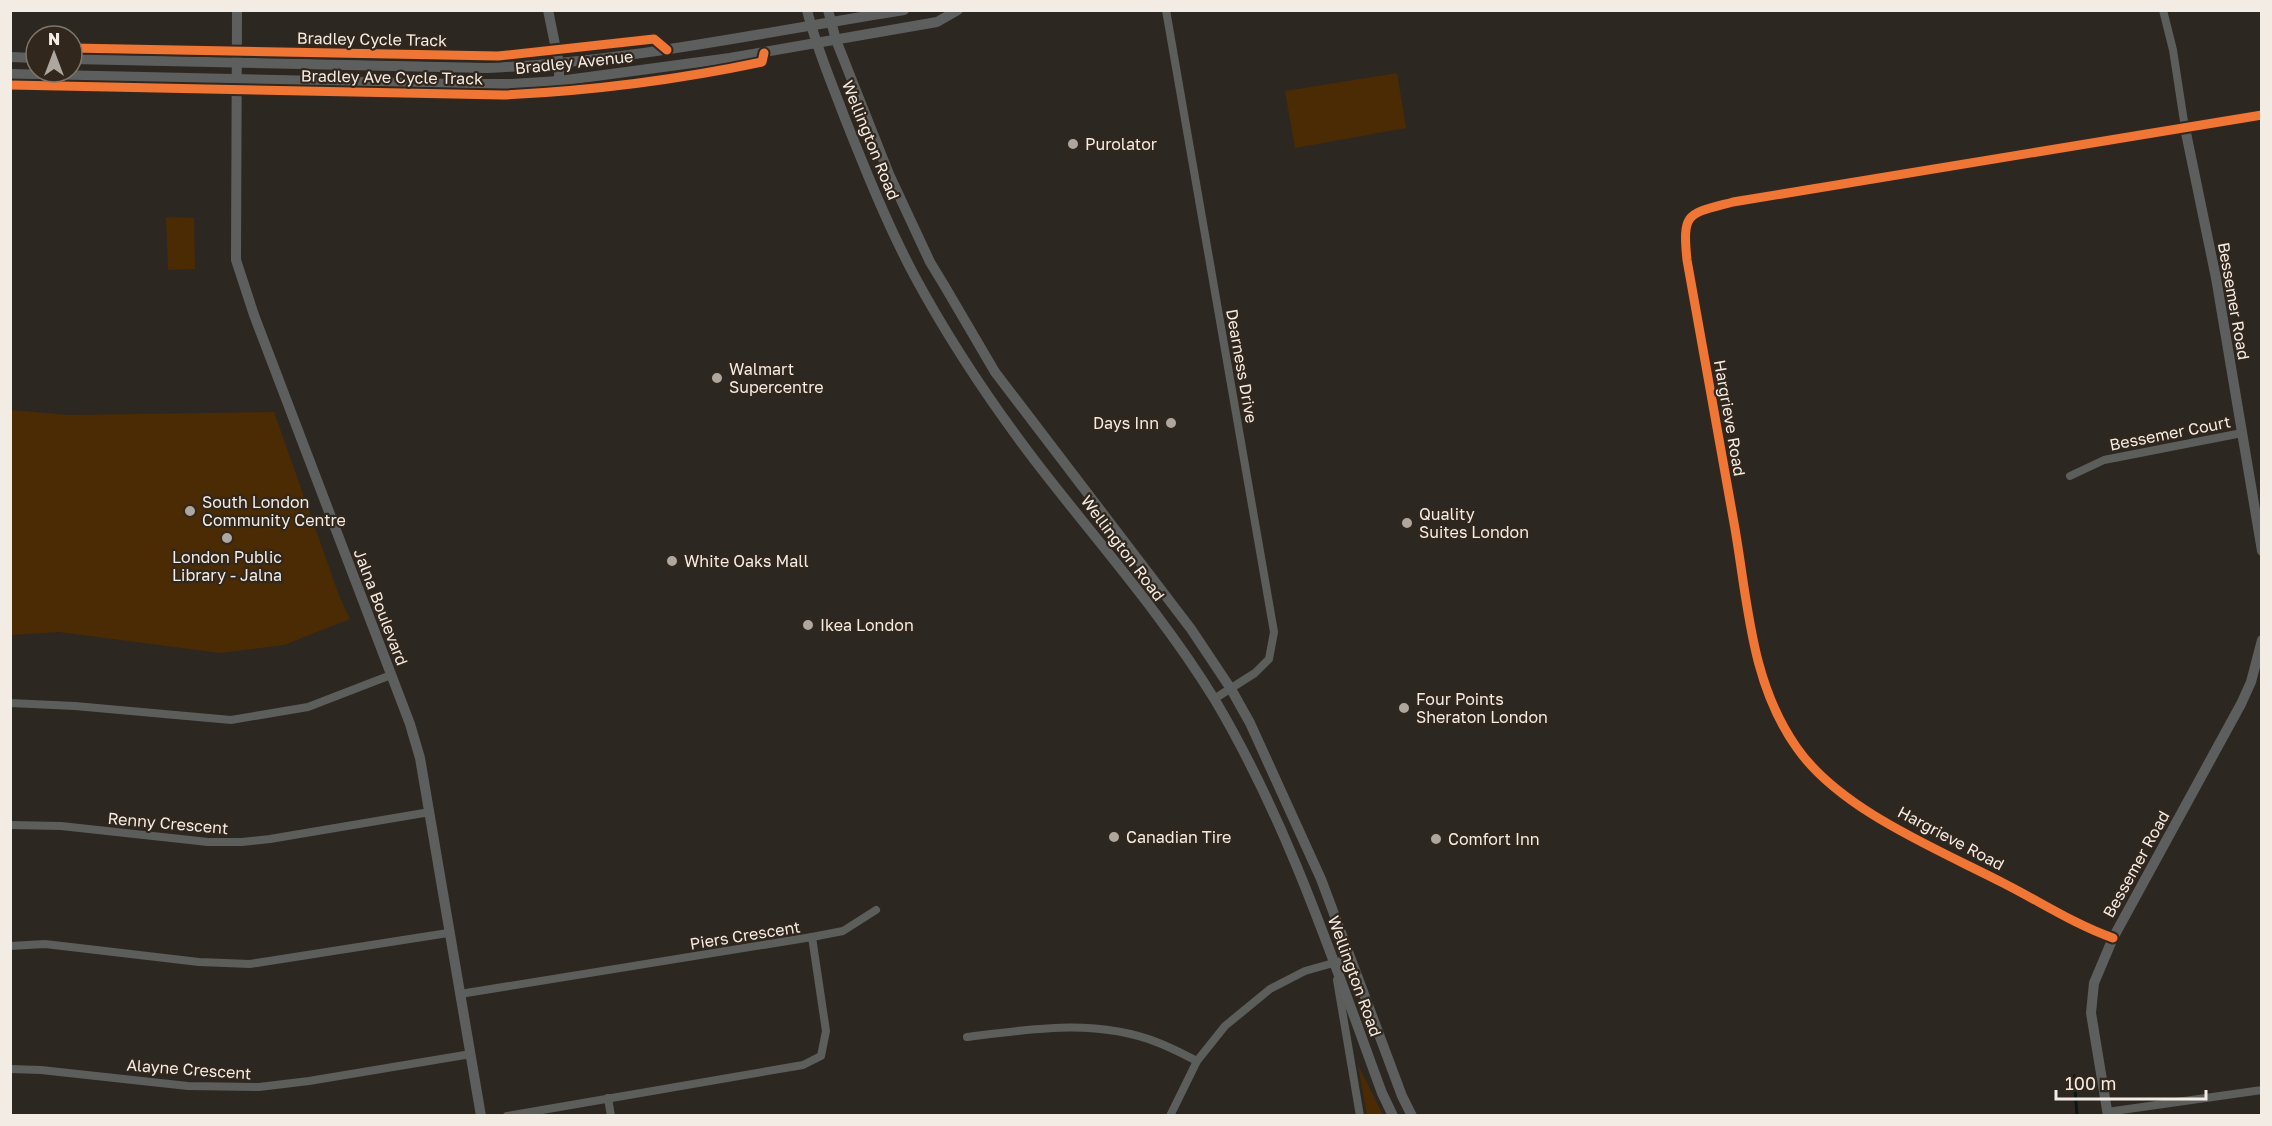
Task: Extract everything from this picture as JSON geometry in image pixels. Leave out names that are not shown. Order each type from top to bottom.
[{"type":"main road","name":"Jalna Boulevard","points":[[237,10],[234,231],[236,260],[254,315],[410,724],[420,758],[481,1116]]},
{"type":"main road","points":[[548,10],[559,64],[559,81]]},
{"type":"main road","name":"Wellington Road","points":[[807,10],[816,44],[863,165],[913,275],[974,376],[1037,463],[1103,545],[1214,699],[1267,801],[1306,885],[1382,1093],[1393,1116]]},
{"type":"main road","name":"Wellington Road","points":[[828,10],[836,40],[889,174],[925,252],[990,364],[1191,629],[1231,689],[1287,802],[1321,879],[1402,1096],[1412,1116]]},
{"type":"main road","name":"Bradley Avenue","points":[[84,59],[487,68],[559,64],[699,45],[904,10]]},
{"type":"main road","name":"Bradley Avenue","points":[[10,74],[490,84],[559,81],[816,44],[937,22],[955,11]]},
{"type":"main road","points":[[2185,128],[2262,115]]},
{"type":"main road","name":"Bessemer Road","points":[[2185,128],[2216,278],[2262,551]]},
{"type":"main road","points":[[974,376],[990,364]]},
{"type":"main road","name":"Bessemer Road","points":[[2107,1114],[2091,1013],[2094,983],[2113,938],[2241,704],[2251,682],[2262,640]]},
{"type":"street","name":"Dearness Drive","points":[[1166,10],[1274,632],[1269,659],[1255,674],[1214,699]]},
{"type":"street","points":[[2163,10],[2173,50],[2185,128]]},
{"type":"street","name":"Hargrieve Road","points":[[2113,938],[1860,808],[1818,773],[1798,751],[1785,730],[1765,687],[1754,646],[1684,236],[1686,223],[1698,211],[1733,202],[2185,128]]},
{"type":"street","name":"Bessemer Court","points":[[2070,476],[2104,460],[2242,433]]},
{"type":"street","points":[[10,703],[75,706],[231,720],[308,707],[391,675]]},
{"type":"street","name":"Renny Crescent","points":[[10,825],[61,826],[208,842],[242,842],[430,812]]},
{"type":"street","points":[[812,938],[843,931],[876,910]]},
{"type":"street","points":[[10,946],[45,945],[199,962],[250,964],[448,933]]},
{"type":"street","name":"Piers Crescent","points":[[460,994],[812,938],[826,1031],[821,1056],[803,1065],[507,1116]]},
{"type":"street","points":[[1170,1116],[1197,1061],[1225,1026],[1270,989],[1305,971],[1351,958]]},
{"type":"street","points":[[1334,964],[1360,1116]]},
{"type":"street","points":[[967,1037],[1048,1027],[1087,1028],[1122,1032],[1159,1042],[1197,1061]]},
{"type":"street","name":"Alayne Crescent","points":[[10,1069],[41,1070],[188,1086],[259,1087],[471,1054]]},
{"type":"street","points":[[2107,1114],[2262,1090]]},
{"type":"street","points":[[608,1098],[610,1116]]},
{"type":"shaded area","points":[[1397,73],[1406,128],[1295,148],[1285,91]]},
{"type":"shaded area","points":[[166,217],[194,218],[195,269],[168,270]]},
{"type":"shaded area","points":[[11,410],[68,415],[274,412],[340,598],[350,619],[284,645],[220,653],[59,632],[11,635]]},
{"type":"shaded area","points":[[1358,1065],[1383,1115],[1367,1115]]},
{"type":"waterway","points":[[2074,1076],[2077,1116]]},
{"type":"cycle path","name":"Bradley Cycle Track","points":[[84,48],[498,56],[654,39],[667,50]]},
{"type":"cycle path","name":"Bradley Ave Cycle Track","points":[[10,85],[503,95],[600,88],[698,74],[762,62],[764,53]]},
{"type":"cycle path","points":[[2113,938],[2072,920],[1923,843],[1865,810],[1816,771],[1797,748],[1781,723],[1769,696],[1753,640],[1687,260],[1687,223],[1697,213],[1733,202],[2262,115]]},
{"type":"place","name":"Purolator","points":[[1073,144]]},
{"type":"place","name":"Walmart Supercentre","points":[[717,378]]},
{"type":"place","name":"Days Inn","points":[[1171,423]]},
{"type":"place","name":"South London Community Centre","points":[[190,511]]},
{"type":"place","name":"Quality Suites London","points":[[1407,523]]},
{"type":"place","name":"London Public Library - Jalna","points":[[227,538]]},
{"type":"place","name":"White Oaks Mall","points":[[672,561]]},
{"type":"place","name":"Ikea London","points":[[808,625]]},
{"type":"place","name":"Four Points Sheraton London","points":[[1404,708]]},
{"type":"place","name":"Canadian Tire","points":[[1114,837]]},
{"type":"place","name":"Comfort Inn","points":[[1436,839]]}]
